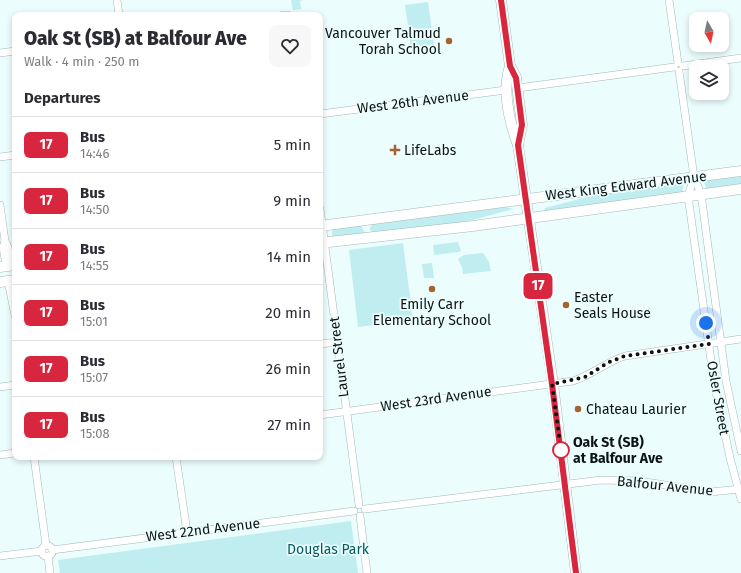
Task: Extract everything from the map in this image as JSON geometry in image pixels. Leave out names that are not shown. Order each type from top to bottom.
[{"type":"main road","points":[[501,0],[510,66],[516,78],[518,88],[522,125],[518,145]]},
{"type":"main road","points":[[510,66],[506,79],[506,90],[511,127],[518,145],[552,384],[576,573]]},
{"type":"main road","name":"West King Edward Avenue","points":[[323,226],[741,171]]},
{"type":"main road","name":"West King Edward Avenue","points":[[323,243],[528,218],[741,189]]},
{"type":"main road","points":[[365,220],[370,238]]},
{"type":"street","points":[[117,0],[119,12]]},
{"type":"street","name":"Osler Street","points":[[669,0],[694,177],[701,194],[732,416],[741,451]]},
{"type":"street","points":[[0,53],[12,51]]},
{"type":"street","points":[[518,88],[741,58]]},
{"type":"street","name":"West 26th Avenue","points":[[323,114],[506,90]]},
{"type":"street","points":[[0,157],[12,155]]},
{"type":"street","name":"Osler Street","points":[[694,177],[688,196],[709,344],[721,418],[740,489],[741,498]]},
{"type":"street","points":[[0,205],[5,241],[3,247],[8,266]]},
{"type":"street","name":"Laurel Street","points":[[323,250],[359,509]]},
{"type":"street","points":[[9,281],[10,295],[12,298]]},
{"type":"street","name":"West 23rd Avenue","points":[[323,415],[552,384],[585,377],[609,362],[625,356],[741,339]]},
{"type":"street","points":[[323,344],[337,342]]},
{"type":"street","points":[[0,387],[12,385]]},
{"type":"street","points":[[0,455],[12,453]]},
{"type":"street","points":[[34,460],[47,549],[44,555],[48,556],[50,573]]},
{"type":"street","points":[[176,460],[186,532]]},
{"type":"street","name":"Balfour Avenue","points":[[565,484],[614,479],[652,483],[706,492],[740,489]]},
{"type":"street","name":"West 22nd Avenue","points":[[0,556],[359,509],[565,484]]},
{"type":"street","points":[[359,509],[364,514],[360,516],[367,573]]},
{"type":"green space","points":[[291,0],[303,0],[300,1],[301,9],[293,10]]},
{"type":"green space","points":[[428,2],[434,45],[411,48],[405,5]]},
{"type":"green space","points":[[741,174],[741,186],[707,190],[703,180]]},
{"type":"green space","points":[[684,183],[682,193],[544,211],[545,208],[598,194]]},
{"type":"green space","points":[[506,207],[513,209],[462,223],[373,233],[370,230],[370,227],[374,223]]},
{"type":"green space","points":[[361,225],[365,234],[332,237],[332,229]]},
{"type":"green space","points":[[458,242],[461,251],[434,255],[433,245]]},
{"type":"green space","points":[[403,243],[413,320],[358,327],[349,250]]},
{"type":"green space","points":[[483,253],[489,262],[491,271],[463,274],[462,267],[458,259],[464,255]]},
{"type":"green space","points":[[432,263],[434,278],[424,278],[422,264]]},
{"type":"green space","name":"Douglas Park","points":[[351,521],[358,573],[60,573],[58,560]]},
{"type":"bus line","name":"17","points":[[501,0],[510,66],[516,78],[518,88],[522,125],[518,145],[552,384],[576,573]]},
{"type":"place","name":"Vancouver Talmud Torah School","points":[[449,41]]},
{"type":"place","name":"LifeLabs","points":[[395,150]]},
{"type":"place","name":"Emily Carr Elementary School","points":[[432,289]]},
{"type":"place","name":"Easter Seals House","points":[[566,305]]},
{"type":"place","name":"Chateau Laurier","points":[[578,409]]},
{"type":"place","name":"Oak St (SB) at Balfour Ave","points":[[561,450]]},
{"type":"route","points":[[561,450],[552,384],[573,381],[585,377],[609,362],[625,356],[709,344],[706,323]]}]
